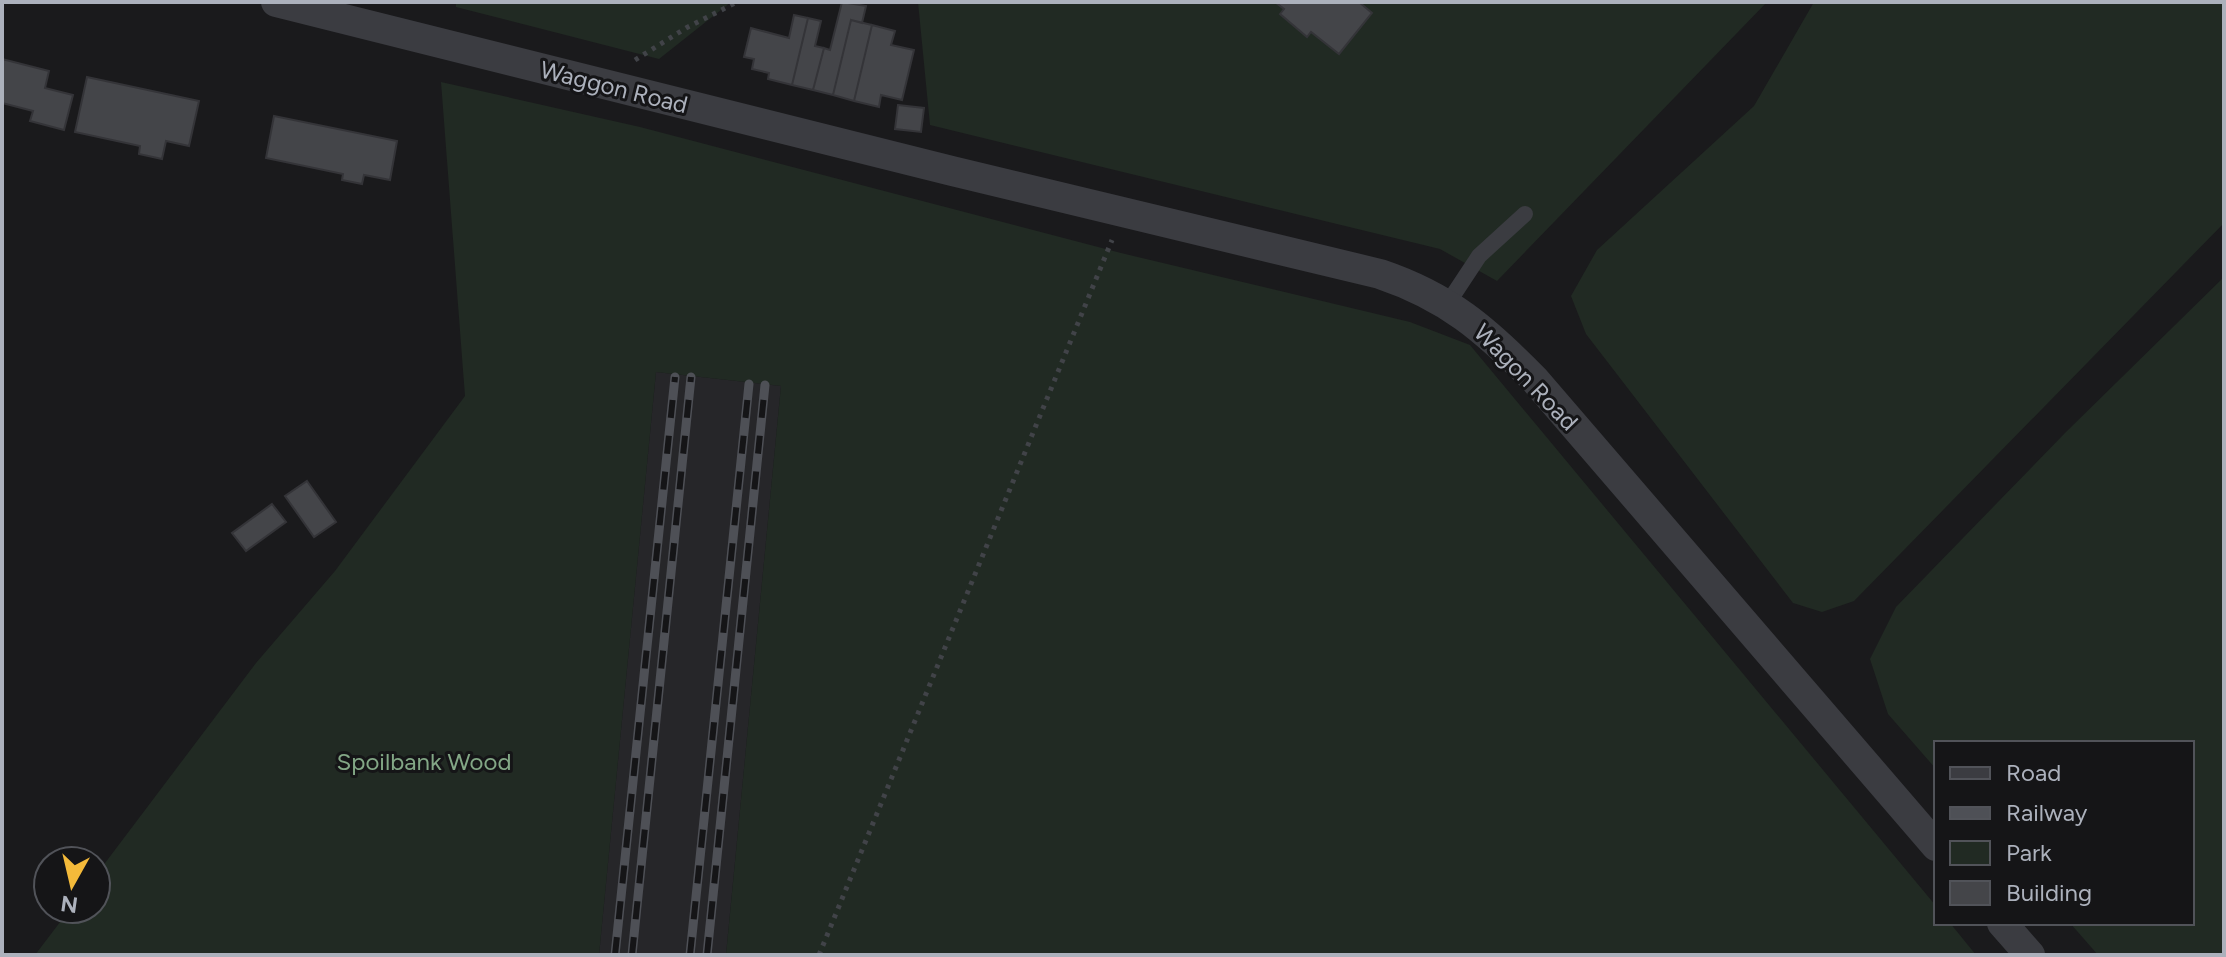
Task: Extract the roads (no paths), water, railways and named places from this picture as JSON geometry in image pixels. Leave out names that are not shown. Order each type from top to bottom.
[{"type":"street","name":"Waggon Road","points":[[276,2],[952,171]]},
{"type":"street","name":"Wagon Road","points":[[952,171],[1380,274],[1412,285],[1448,303],[1495,338],[1535,380],[1934,844]]},
{"type":"street","points":[[2004,925],[2030,955]]},
{"type":"lane","points":[[1448,303],[1479,256],[1525,214]]},
{"type":"railway","points":[[615,955],[675,377]]},
{"type":"railway","points":[[632,955],[691,377]]},
{"type":"railway","points":[[690,955],[749,384]]},
{"type":"railway","points":[[707,955],[765,385]]},
{"type":"park label","name":"Spoilbank Wood","points":[[424,761]]}]
